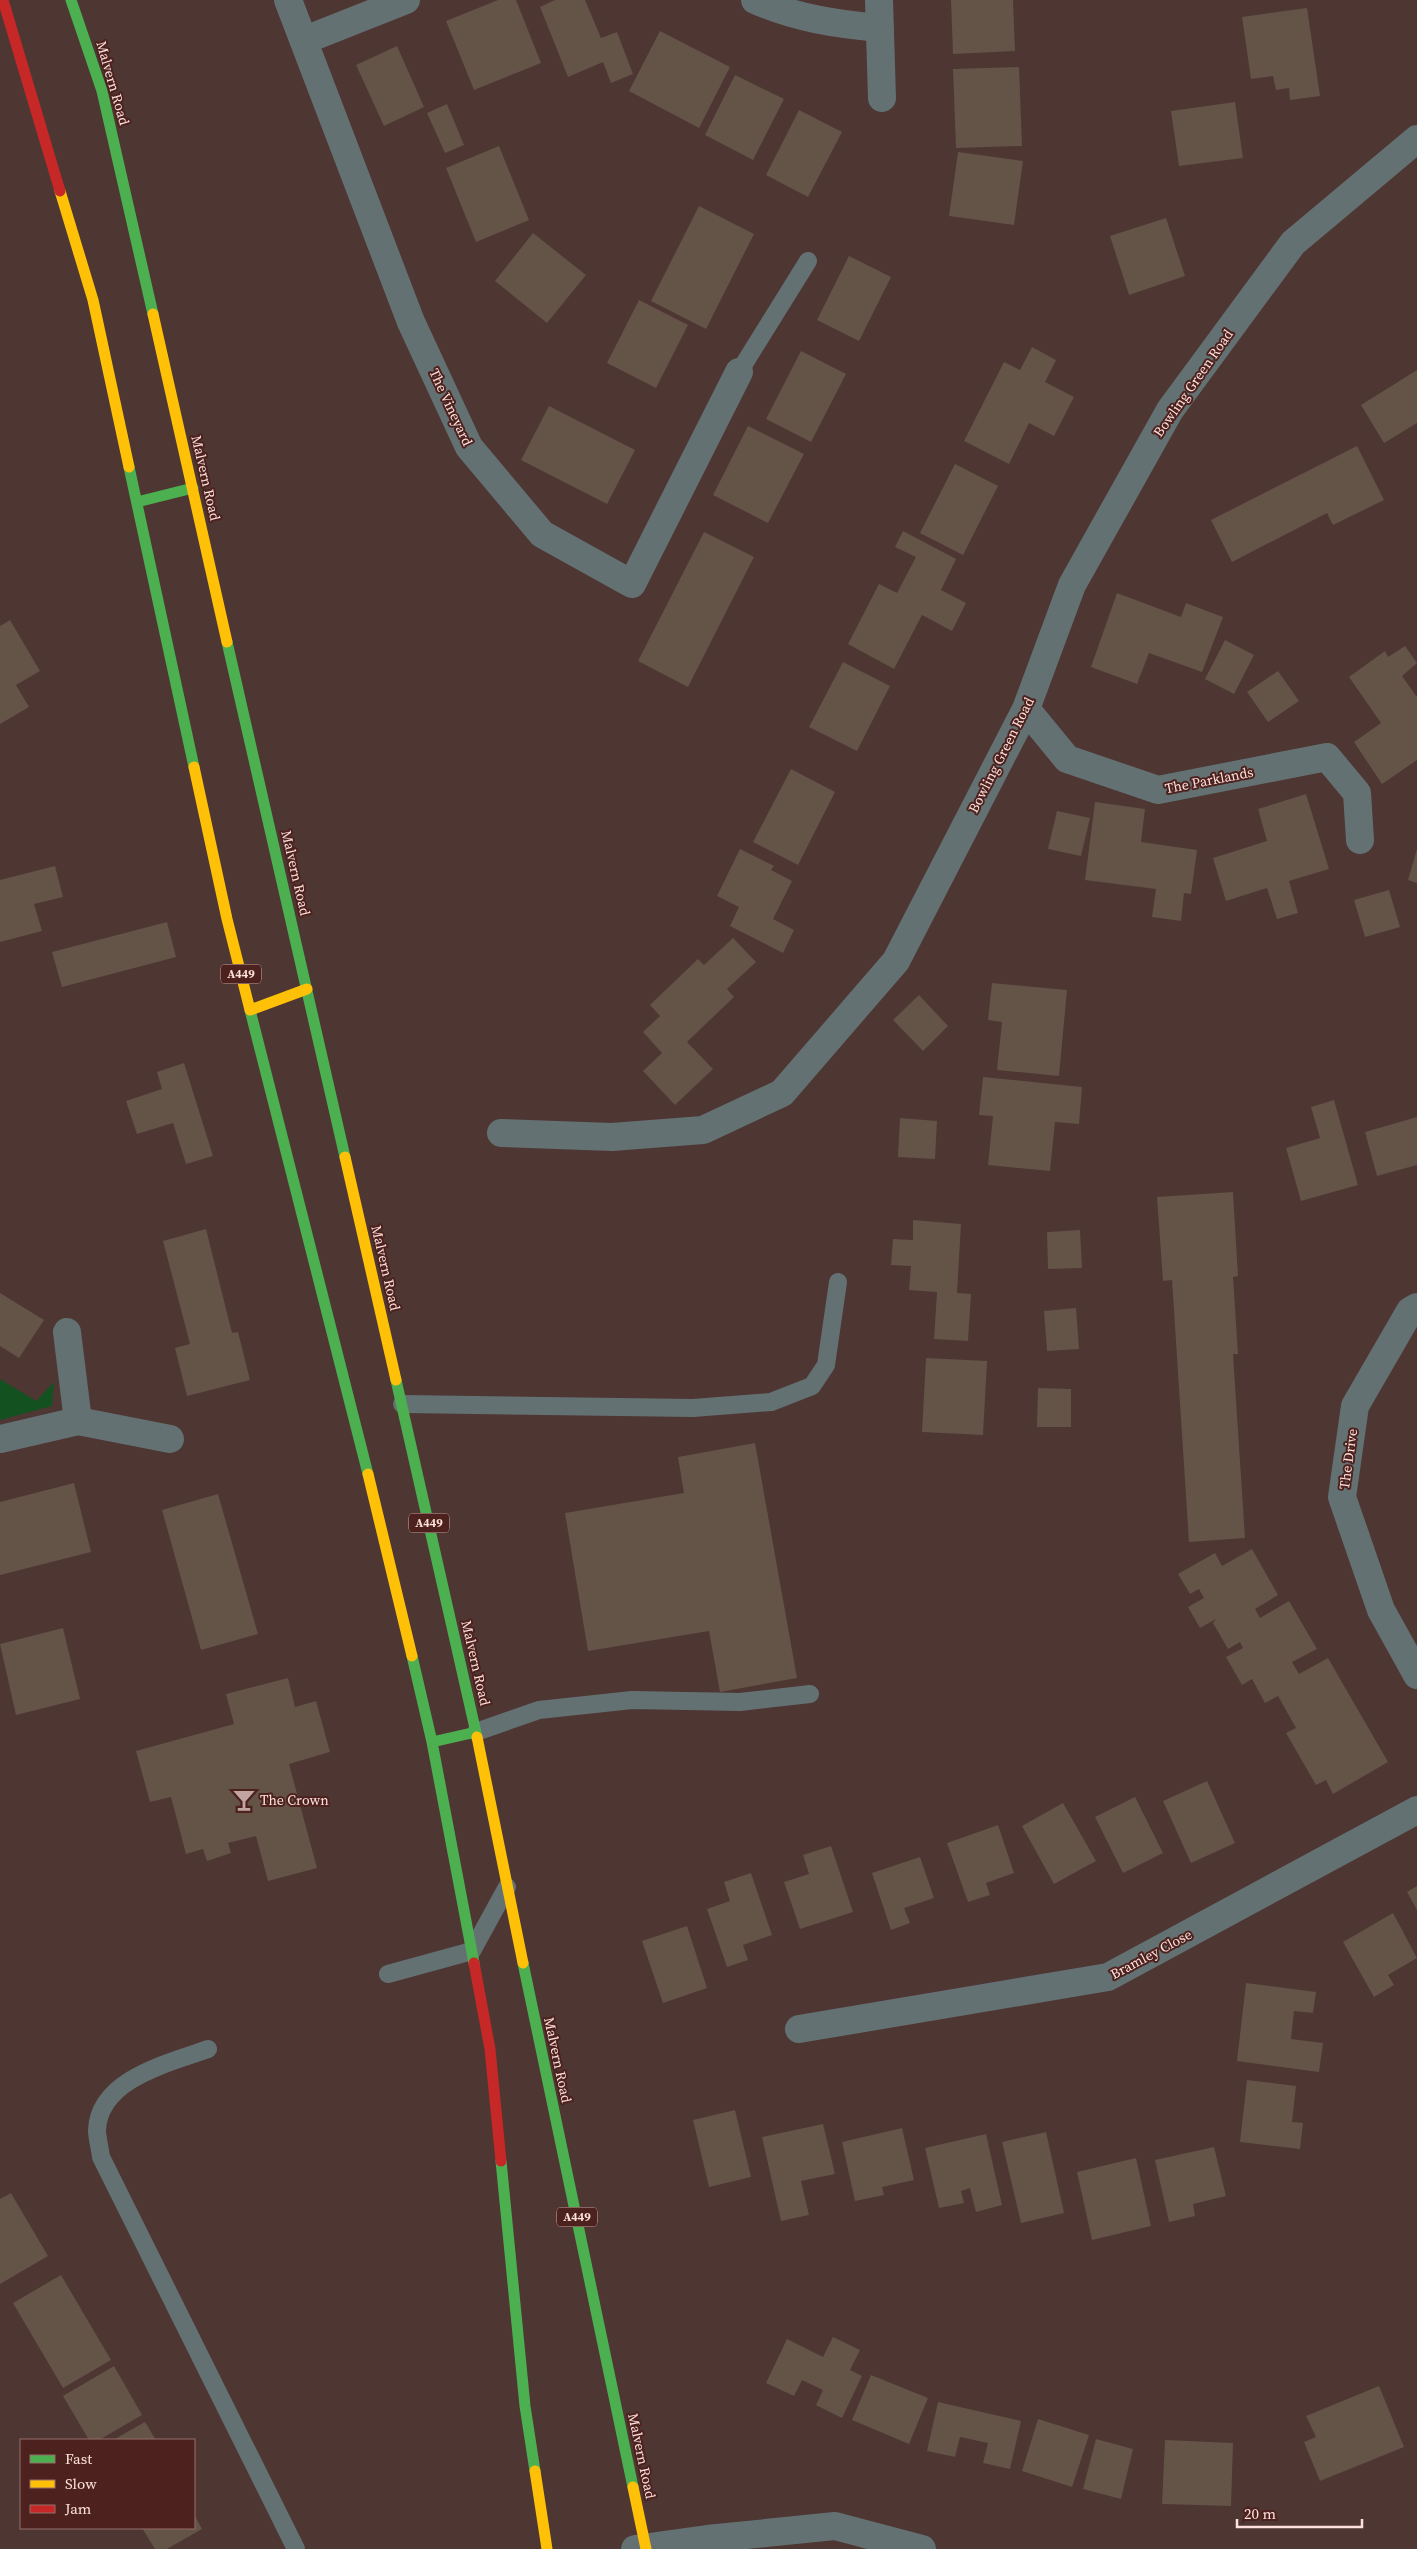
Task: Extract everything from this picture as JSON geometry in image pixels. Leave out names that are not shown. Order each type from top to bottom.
[{"type":"highway","name":"A449","points":[[3,0],[93,300],[227,919],[400,1602],[432,1742],[490,2048],[525,2406],[547,2549]]},
{"type":"highway","name":"Malvern Road","points":[[71,0],[102,91],[476,1732],[642,2549]]},
{"type":"highway","points":[[137,502],[193,488]]},
{"type":"highway","points":[[250,1010],[307,989]]},
{"type":"highway","points":[[432,1742],[476,1732]]},
{"type":"street","name":"The Vineyard","points":[[288,0],[412,322],[469,448],[542,534],[632,584],[739,372]]},
{"type":"street","points":[[305,40],[406,0]]},
{"type":"street","points":[[755,0],[773,8],[824,22],[880,28]]},
{"type":"street","points":[[879,0],[882,98]]},
{"type":"street","name":"Bowling Green Road","points":[[502,1133],[612,1136],[703,1130],[782,1093],[896,961],[1026,709],[1072,584],[1170,410],[1293,243],[1417,139]]},
{"type":"street","name":"The Parklands","points":[[1026,709],[1066,759],[1158,790],[1327,757],[1357,793],[1360,840]]},
{"type":"street","name":"The Drive","points":[[1417,1307],[1410,1311],[1355,1406],[1342,1497],[1381,1610],[1417,1675]]},
{"type":"street","points":[[68,1332],[78,1421]]},
{"type":"street","points":[[0,1439],[78,1421],[170,1439]]},
{"type":"street","name":"Bramley Close","points":[[799,2029],[1108,1977],[1417,1810]]},
{"type":"street","points":[[642,2549],[707,2539],[835,2526],[922,2549]]},
{"type":"lane","points":[[739,372],[808,261]]},
{"type":"lane","points":[[402,1404],[693,1408],[771,1402],[812,1386],[826,1365],[838,1282]]},
{"type":"lane","points":[[476,1732],[539,1710],[632,1700],[740,1702],[810,1694]]},
{"type":"lane","points":[[388,1974],[472,1951],[507,1887]]},
{"type":"lane","points":[[208,2049],[151,2070],[121,2084],[100,2112],[97,2131],[101,2157],[296,2549]]},
{"type":"green space","points":[[0,1379],[36,1401],[54,1382],[52,1406],[0,1420]]},
{"type":"building","points":[[498,0],[516,0],[541,63],[474,90],[446,21]]},
{"type":"building","points":[[555,0],[585,0],[601,38],[617,32],[633,74],[611,83],[603,62],[568,77],[540,7]]},
{"type":"building","points":[[951,0],[1013,0],[1015,51],[953,54]]},
{"type":"building","points":[[1307,8],[1320,96],[1290,100],[1289,88],[1276,90],[1273,76],[1251,79],[1242,17]]},
{"type":"building","points":[[660,31],[730,67],[699,128],[629,91]]},
{"type":"building","points":[[397,46],[424,107],[384,126],[356,65]]},
{"type":"building","points":[[1019,67],[1022,146],[956,148],[953,69]]},
{"type":"building","points":[[735,75],[784,99],[753,160],[705,135]]},
{"type":"building","points":[[1235,102],[1243,158],[1179,166],[1171,111]]},
{"type":"building","points":[[447,104],[464,145],[445,153],[427,113]]},
{"type":"building","points":[[799,110],[842,132],[808,197],[766,175]]},
{"type":"building","points":[[499,146],[529,220],[476,242],[446,168]]},
{"type":"building","points":[[958,152],[1023,161],[1014,225],[949,216]]},
{"type":"building","points":[[699,206],[754,234],[706,329],[651,301]]},
{"type":"building","points":[[1166,218],[1185,276],[1129,295],[1110,236]]},
{"type":"building","points":[[533,233],[586,275],[547,323],[495,281]]},
{"type":"building","points":[[849,256],[891,277],[859,341],[817,320]]},
{"type":"building","points":[[639,300],[688,325],[656,388],[607,363]]},
{"type":"building","points":[[1032,347],[1056,360],[1045,382],[1074,397],[1054,436],[1029,423],[1009,464],[964,441],[1004,362],[1020,370]]},
{"type":"building","points":[[801,351],[846,374],[811,442],[766,419]]},
{"type":"building","points":[[1417,370],[1417,423],[1384,443],[1361,405]]},
{"type":"building","points":[[549,406],[635,450],[607,504],[521,460]]},
{"type":"building","points":[[748,426],[804,454],[768,523],[713,495]]},
{"type":"building","points":[[1357,446],[1384,500],[1333,525],[1327,513],[1232,562],[1211,520]]},
{"type":"building","points":[[955,464],[998,486],[963,555],[920,533]]},
{"type":"building","points":[[903,531],[956,559],[941,590],[966,603],[952,631],[922,615],[894,669],[848,644],[879,584],[897,593],[916,557],[895,547]]},
{"type":"building","points":[[704,532],[754,557],[688,687],[638,661]]},
{"type":"building","points":[[1117,593],[1181,617],[1186,603],[1223,617],[1202,672],[1149,653],[1137,684],[1091,667]]},
{"type":"building","points":[[10,620],[40,671],[16,685],[29,707],[0,724],[0,626]]},
{"type":"building","points":[[1225,640],[1254,655],[1234,694],[1205,679]]},
{"type":"building","points":[[1405,646],[1417,663],[1402,676],[1417,697],[1417,760],[1382,784],[1354,742],[1381,723],[1349,677],[1385,651],[1388,657]]},
{"type":"building","points":[[843,662],[890,686],[857,751],[809,727]]},
{"type":"building","points":[[1278,671],[1299,701],[1268,722],[1247,692]]},
{"type":"building","points":[[791,769],[835,792],[798,865],[753,842]]},
{"type":"building","points":[[1306,794],[1329,869],[1289,881],[1298,913],[1277,919],[1267,888],[1226,901],[1213,858],[1267,841],[1258,809]]},
{"type":"building","points":[[1095,802],[1145,809],[1141,842],[1197,850],[1191,894],[1184,893],[1181,921],[1152,917],[1156,889],[1085,880]]},
{"type":"building","points":[[1057,811],[1090,818],[1081,856],[1048,849]]},
{"type":"building","points":[[740,849],[774,866],[771,870],[792,881],[773,919],[794,930],[783,953],[730,926],[739,907],[717,896]]},
{"type":"building","points":[[1417,849],[1417,883],[1408,880]]},
{"type":"building","points":[[55,866],[63,897],[34,904],[42,931],[0,942],[0,880]]},
{"type":"building","points":[[1389,890],[1400,927],[1365,937],[1354,900]]},
{"type":"building","points":[[167,922],[176,957],[62,987],[52,952]]},
{"type":"building","points":[[733,938],[756,962],[727,989],[734,997],[687,1042],[713,1069],[675,1105],[643,1071],[662,1053],[643,1032],[660,1016],[650,1005],[698,959],[704,965]]},
{"type":"building","points":[[992,983],[1067,990],[1059,1076],[997,1070],[1002,1022],[988,1020]]},
{"type":"building","points":[[919,995],[948,1026],[923,1051],[893,1020]]},
{"type":"building","points":[[184,1063],[213,1156],[186,1164],[173,1123],[137,1134],[126,1101],[162,1089],[157,1072]]},
{"type":"building","points":[[983,1077],[1082,1087],[1079,1124],[1055,1122],[1050,1171],[988,1165],[993,1116],[979,1115]]},
{"type":"building","points":[[1334,1100],[1358,1185],[1301,1201],[1286,1148],[1320,1138],[1311,1107]]},
{"type":"building","points":[[1417,1117],[1417,1165],[1377,1176],[1365,1132]]},
{"type":"building","points":[[900,1118],[937,1121],[935,1159],[898,1157]]},
{"type":"building","points":[[1233,1192],[1238,1276],[1233,1277],[1238,1354],[1233,1354],[1245,1538],[1189,1542],[1172,1280],[1163,1281],[1157,1197]]},
{"type":"building","points":[[913,1220],[961,1224],[957,1293],[971,1294],[968,1341],[934,1339],[937,1292],[909,1290],[911,1266],[891,1265],[893,1239],[913,1240]]},
{"type":"building","points":[[206,1229],[232,1333],[238,1332],[250,1380],[187,1396],[175,1348],[190,1344],[163,1241]]},
{"type":"building","points":[[1080,1230],[1082,1268],[1048,1269],[1047,1232]]},
{"type":"building","points":[[0,1293],[44,1320],[19,1358],[0,1346]]},
{"type":"building","points":[[1076,1308],[1079,1349],[1047,1351],[1044,1311]]},
{"type":"building","points":[[926,1358],[987,1361],[983,1435],[922,1432]]},
{"type":"building","points":[[1038,1388],[1071,1389],[1071,1427],[1037,1427]]},
{"type":"building","points":[[755,1443],[797,1678],[720,1692],[709,1631],[588,1651],[565,1513],[684,1493],[678,1457]]},
{"type":"building","points":[[74,1483],[91,1552],[0,1575],[0,1502]]},
{"type":"building","points":[[218,1494],[258,1634],[201,1650],[162,1510]]},
{"type":"building","points":[[1252,1549],[1278,1595],[1255,1609],[1260,1618],[1289,1601],[1317,1649],[1292,1662],[1299,1674],[1328,1658],[1388,1762],[1333,1794],[1326,1780],[1316,1785],[1286,1733],[1296,1728],[1278,1696],[1265,1703],[1252,1679],[1242,1685],[1226,1657],[1243,1648],[1240,1642],[1228,1649],[1213,1623],[1216,1619],[1200,1628],[1188,1607],[1204,1598],[1199,1589],[1190,1594],[1178,1574],[1215,1553],[1222,1566]]},
{"type":"building","points":[[63,1628],[80,1699],[16,1715],[0,1644]]},
{"type":"building","points":[[288,1678],[295,1707],[316,1701],[330,1752],[289,1764],[317,1868],[268,1881],[256,1836],[228,1843],[231,1853],[207,1861],[203,1849],[186,1854],[171,1797],[150,1802],[136,1751],[234,1724],[226,1694]]},
{"type":"building","points":[[1207,1781],[1235,1843],[1191,1863],[1163,1801]]},
{"type":"building","points":[[1135,1797],[1163,1853],[1123,1873],[1095,1817]]},
{"type":"building","points":[[1063,1803],[1096,1861],[1054,1884],[1022,1826]]},
{"type":"building","points":[[998,1825],[1014,1873],[986,1883],[990,1895],[968,1902],[947,1843]]},
{"type":"building","points":[[831,1846],[853,1912],[800,1929],[784,1882],[809,1874],[803,1855]]},
{"type":"building","points":[[920,1857],[934,1898],[904,1908],[910,1923],[891,1930],[872,1873]]},
{"type":"building","points":[[751,1873],[772,1935],[743,1945],[748,1960],[727,1967],[707,1909],[730,1901],[724,1882]]},
{"type":"building","points":[[1417,1886],[1417,1910],[1407,1892]]},
{"type":"building","points":[[1393,1913],[1417,1958],[1388,1975],[1394,1985],[1374,1997],[1343,1942]]},
{"type":"building","points":[[687,1926],[707,1988],[663,2003],[642,1941]]},
{"type":"building","points":[[1246,1983],[1316,1992],[1313,2013],[1294,2011],[1291,2039],[1323,2043],[1319,2072],[1237,2061]]},
{"type":"building","points":[[1247,2080],[1296,2086],[1292,2122],[1303,2123],[1300,2149],[1240,2142]]},
{"type":"building","points":[[735,2110],[751,2177],[709,2187],[693,2120]]},
{"type":"building","points":[[823,2124],[835,2174],[801,2181],[809,2215],[781,2221],[762,2137]]},
{"type":"building","points":[[902,2128],[914,2180],[882,2187],[884,2195],[855,2201],[842,2142]]},
{"type":"building","points":[[1046,2132],[1064,2213],[1021,2223],[1002,2142]]},
{"type":"building","points":[[986,2134],[1002,2205],[976,2212],[970,2188],[961,2191],[964,2203],[939,2208],[925,2148]]},
{"type":"building","points":[[1214,2147],[1226,2196],[1193,2204],[1195,2216],[1169,2222],[1155,2160]]},
{"type":"building","points":[[1136,2158],[1151,2226],[1092,2240],[1077,2172]]},
{"type":"building","points":[[11,2193],[48,2256],[0,2284],[0,2199]]},
{"type":"building","points":[[61,2275],[111,2360],[63,2388],[13,2303]]},
{"type":"building","points":[[833,2337],[860,2350],[850,2370],[862,2376],[842,2418],[816,2405],[823,2390],[802,2380],[794,2396],[766,2383],[787,2339],[823,2357]]},
{"type":"building","points":[[114,2366],[142,2415],[101,2439],[88,2439],[63,2396]]},
{"type":"building","points":[[871,2375],[928,2398],[909,2444],[852,2420]]},
{"type":"building","points":[[1379,2386],[1404,2447],[1320,2481],[1304,2442],[1316,2437],[1306,2416]]},
{"type":"building","points":[[938,2402],[1021,2421],[1010,2469],[983,2463],[988,2443],[960,2437],[955,2457],[927,2451]]},
{"type":"building","points":[[1038,2419],[1089,2435],[1072,2487],[1022,2471]]},
{"type":"building","points":[[145,2422],[155,2439],[115,2439]]},
{"type":"building","points":[[1096,2439],[1133,2449],[1121,2499],[1083,2489]]},
{"type":"building","points":[[1165,2440],[1233,2443],[1231,2506],[1162,2504]]},
{"type":"building","points":[[195,2516],[202,2529],[167,2549],[155,2549],[143,2529],[195,2529]]},
{"type":"traffic: fast","points":[[71,0],[102,91],[153,314]]},
{"type":"traffic: fast","points":[[129,467],[194,767]]},
{"type":"traffic: fast","points":[[137,502],[193,488]]},
{"type":"traffic: fast","points":[[227,642],[345,1157]]},
{"type":"traffic: fast","points":[[250,1010],[368,1474]]},
{"type":"traffic: fast","points":[[396,1380],[477,1737]]},
{"type":"traffic: fast","points":[[412,1656],[432,1742],[474,1963]]},
{"type":"traffic: fast","points":[[432,1742],[476,1732]]},
{"type":"traffic: fast","points":[[523,1963],[633,2487]]},
{"type":"traffic: fast","points":[[501,2161],[525,2406],[535,2471]]},
{"type":"traffic: slow","points":[[60,191],[93,300],[129,467]]},
{"type":"traffic: slow","points":[[153,314],[227,642]]},
{"type":"traffic: slow","points":[[194,767],[227,919],[250,1010]]},
{"type":"traffic: slow","points":[[250,1010],[307,989]]},
{"type":"traffic: slow","points":[[345,1157],[396,1380]]},
{"type":"traffic: slow","points":[[368,1474],[412,1656]]},
{"type":"traffic: slow","points":[[477,1737],[523,1963]]},
{"type":"traffic: slow","points":[[535,2471],[547,2549]]},
{"type":"traffic: slow","points":[[633,2487],[646,2549]]},
{"type":"traffic: jam","points":[[3,0],[60,191]]},
{"type":"traffic: jam","points":[[474,1963],[490,2049],[501,2161]]},
{"type":"place","name":"The Crown","points":[[244,1800]]}]
